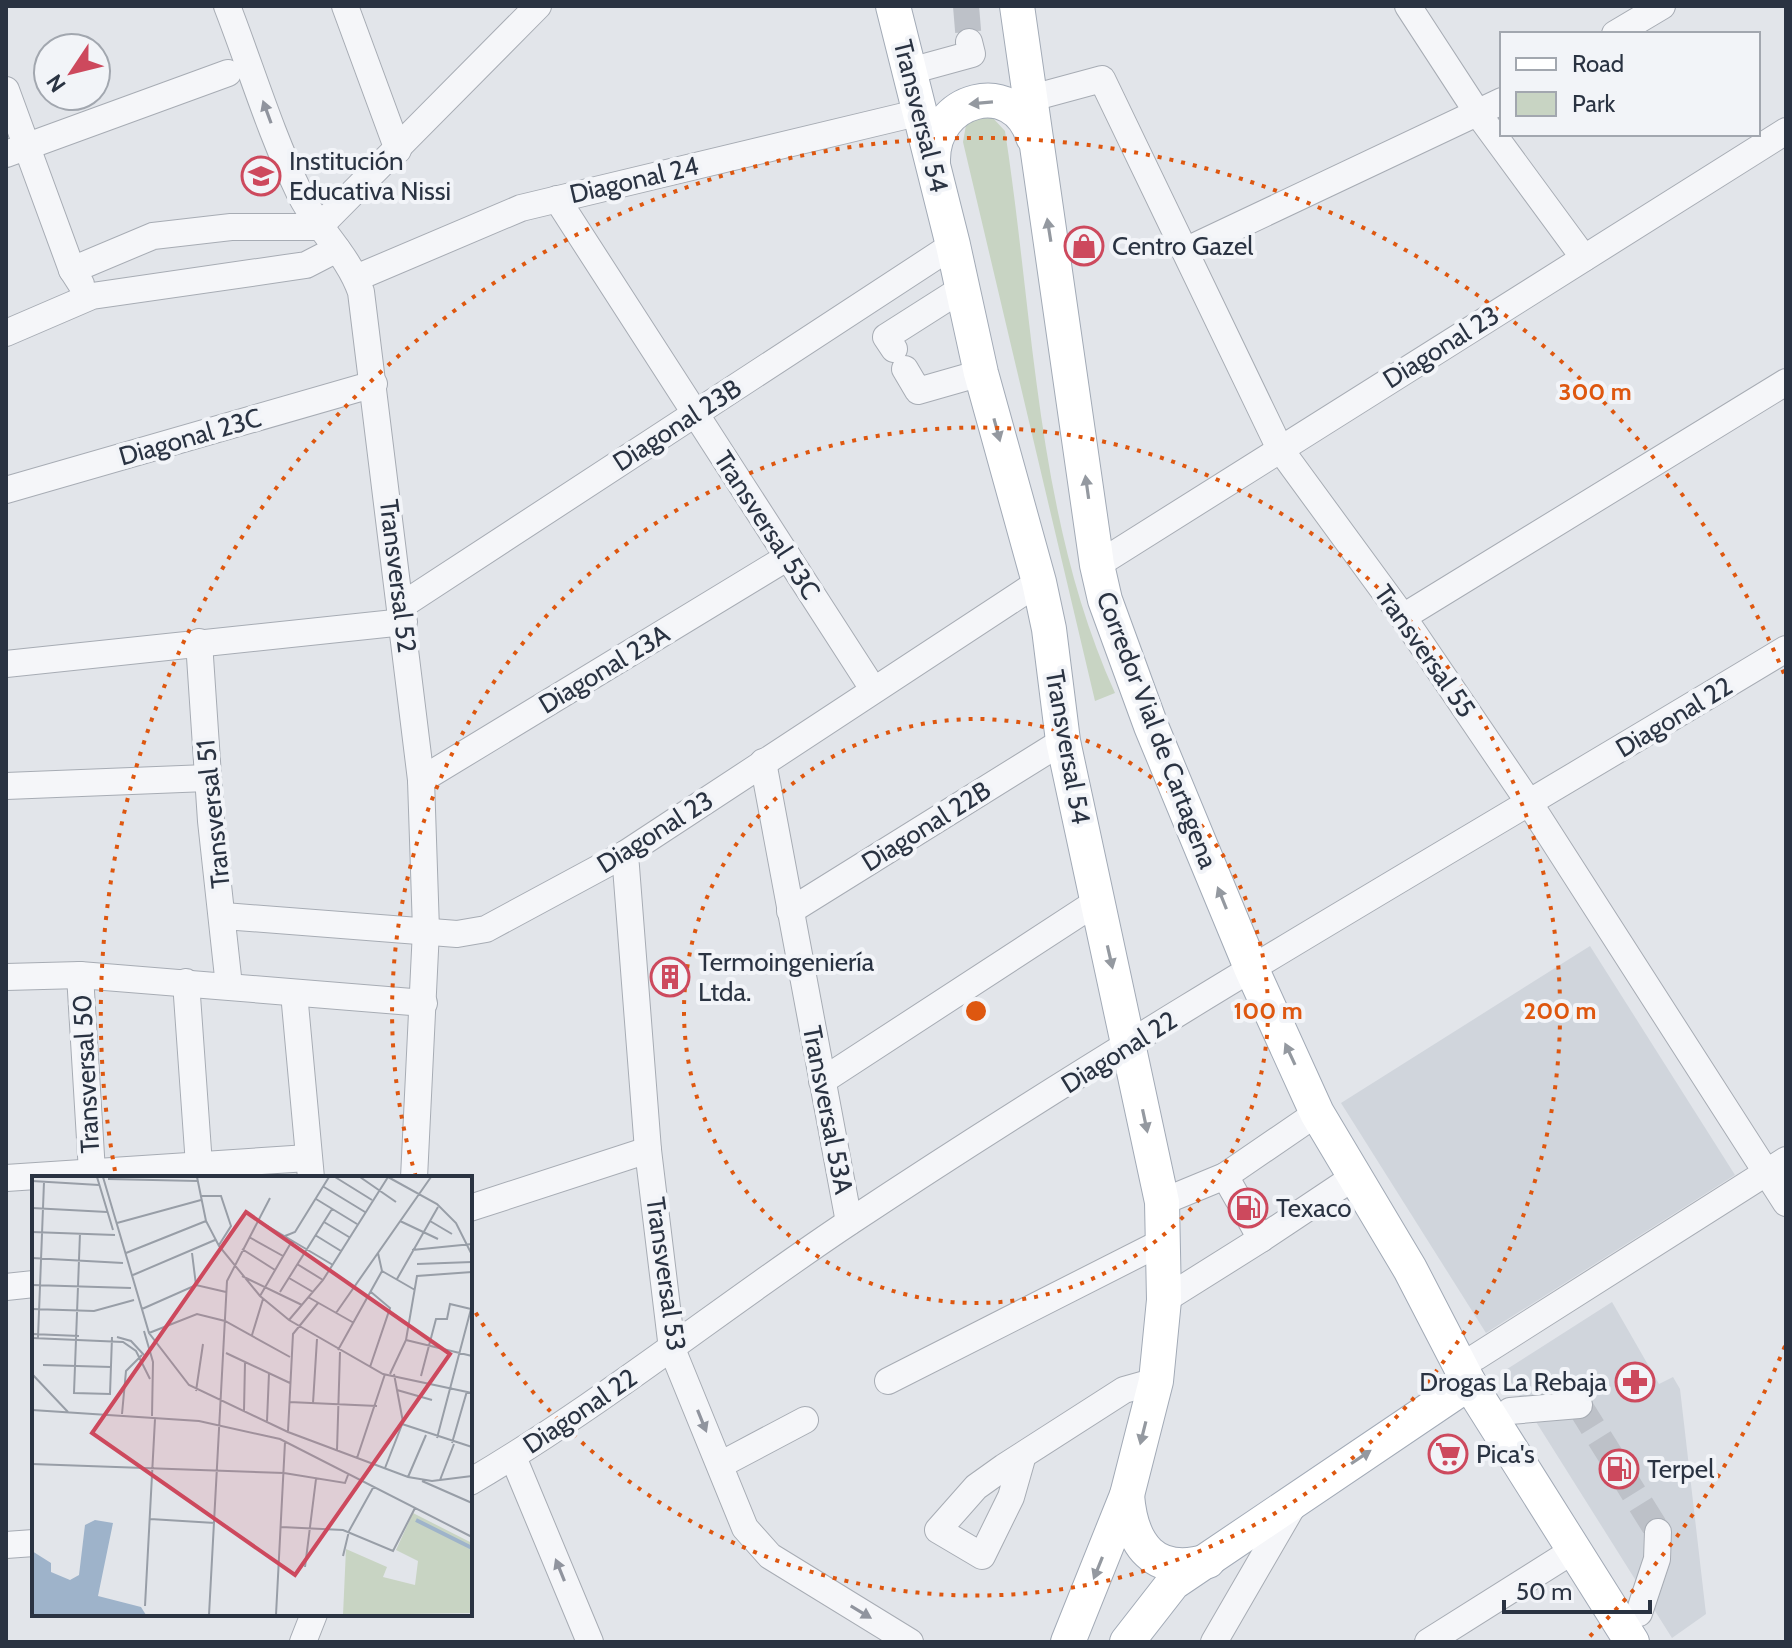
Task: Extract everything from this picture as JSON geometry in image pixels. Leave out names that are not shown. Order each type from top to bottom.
[{"type":"main road","name":"Transversal 54","points":[[893,6],[953,245],[981,373],[1039,582],[1049,629],[1063,741],[1162,1202],[1164,1300],[1156,1381],[1127,1495]]},
{"type":"main road","name":"Corredor Vial de Cartagena","points":[[1017,6],[1097,565],[1105,600],[1151,726],[1252,970],[1317,1113],[1472,1370],[1574,1550],[1635,1628],[1657,1642]]},
{"type":"main road","points":[[933,163],[933,145],[938,129],[961,106],[976,101],[1000,103],[1022,116],[1035,145]]},
{"type":"main road","name":"Corredor Vial de Cartagena","points":[[1472,1370],[1510,1411],[1635,1628]]},
{"type":"main road","points":[[1069,1642],[1091,1629],[1105,1628],[1131,1641],[1173,1583],[1296,1501],[1472,1370]]},
{"type":"main road","points":[[1127,1495],[1133,1532],[1142,1547],[1156,1559],[1173,1565],[1191,1566],[1208,1560]]},
{"type":"main road","points":[[1069,1642],[1127,1495]]},
{"type":"street","name":"Transversal 52","points":[[227,6],[284,158],[319,227],[356,278],[374,384],[421,780],[426,930],[414,1176]]},
{"type":"street","points":[[345,6],[398,150]]},
{"type":"street","points":[[72,270],[153,236],[231,227],[319,227],[538,6]]},
{"type":"street","points":[[1408,6],[1479,115],[1584,258]]},
{"type":"street","points":[[1618,32],[1662,6]]},
{"type":"street","points":[[910,71],[972,54],[969,42]]},
{"type":"street","points":[[16,150],[228,73]]},
{"type":"street","name":"Transversal 55","points":[[1028,99],[1102,79],[1187,250],[1280,449],[1403,617],[1776,1166],[1786,1203]]},
{"type":"street","points":[[6,90],[16,150],[72,270],[92,296]]},
{"type":"street","points":[[1187,250],[1479,115],[1500,102]]},
{"type":"street","name":"Diagonal 24","points":[[356,278],[475,225],[557,199],[921,112]]},
{"type":"street","name":"Diagonal 23","points":[[1097,565],[1786,131]]},
{"type":"street","name":"Transversal 53C","points":[[557,199],[873,689]]},
{"type":"street","name":"Diagonal 23B","points":[[6,664],[403,614],[695,414],[953,245]]},
{"type":"street","points":[[6,333],[92,296],[306,265],[337,249]]},
{"type":"street","points":[[963,288],[886,337],[918,391],[981,373]]},
{"type":"street","points":[[1403,617],[1786,382]]},
{"type":"street","name":"Diagonal 23C","points":[[6,490],[374,384]]},
{"type":"street","name":"Diagonal 23A","points":[[421,780],[788,557]]},
{"type":"street","name":"Diagonal 23","points":[[224,916],[457,934],[486,929],[625,854],[1039,582]]},
{"type":"street","name":"Transversal 51","points":[[199,642],[207,778],[229,986]]},
{"type":"street","name":"Diagonal 22","points":[[472,1481],[513,1457],[672,1349],[849,1222],[1129,1044],[1786,649]]},
{"type":"street","name":"Diagonal 22B","points":[[790,911],[1063,741]]},
{"type":"street","name":"Transversal 53A","points":[[763,762],[849,1222]]},
{"type":"street","points":[[6,786],[207,778]]},
{"type":"street","name":"Transversal 53","points":[[625,854],[648,1150],[672,1349],[754,1542],[770,1556],[910,1642]]},
{"type":"street","points":[[822,1081],[1098,901]]},
{"type":"street","points":[[6,977],[80,975],[424,1003]]},
{"type":"street","name":"Transversal 50","points":[[80,975],[92,1172]]},
{"type":"street","points":[[186,982],[199,1165]]},
{"type":"street","points":[[35,1176],[199,1165],[309,1168],[294,993]]},
{"type":"street","points":[[1164,1300],[1244,1209],[1317,1113]]},
{"type":"street","points":[[472,1207],[648,1150]]},
{"type":"street","points":[[1472,1370],[1776,1166]]},
{"type":"street","points":[[6,1178],[32,1176]]},
{"type":"street","points":[[1162,1202],[1244,1209],[1354,1177]]},
{"type":"street","points":[[888,1381],[1164,1241]]},
{"type":"street","points":[[6,1287],[32,1284]]},
{"type":"street","points":[[1023,1455],[1124,1390],[1156,1381]]},
{"type":"street","points":[[1510,1411],[1579,1405]]},
{"type":"street","points":[[720,1465],[805,1420]]},
{"type":"street","points":[[513,1457],[590,1642]]},
{"type":"street","points":[[1214,1642],[1296,1501]]},
{"type":"street","points":[[1635,1628],[1657,1559],[1658,1532]]},
{"type":"street","points":[[6,1545],[32,1543]]},
{"type":"street","points":[[1428,1642],[1574,1550]]},
{"type":"street","points":[[303,1642],[313,1616]]},
{"type":"shaded area","points":[[1590,946],[1735,1175],[1486,1333],[1341,1103]]},
{"type":"shaded area","points":[[1612,1302],[1659,1384],[1673,1377],[1680,1389],[1706,1614],[1672,1638],[1504,1371]]},
{"type":"green space","points":[[992,117],[1005,131],[1041,417],[1053,488],[1089,627],[1115,693],[1095,701],[963,142],[966,125],[973,118]]},
{"type":"tunnel","points":[[966,6],[969,42]]},
{"type":"tunnel","points":[[1579,1405],[1658,1532]]},
{"type":"place","name":"Institución Educativa Nissi","points":[[261,176]]},
{"type":"place","name":"Centro Gazel","points":[[1084,246]]},
{"type":"place","name":"Termoingeniería Ltda.","points":[[670,977]]},
{"type":"place","name":"Texaco","points":[[1248,1208]]},
{"type":"place","name":"Drogas La Rebaja","points":[[1635,1382]]},
{"type":"place","name":"Pica's","points":[[1448,1454]]},
{"type":"place","name":"Terpel","points":[[1619,1469]]}]
